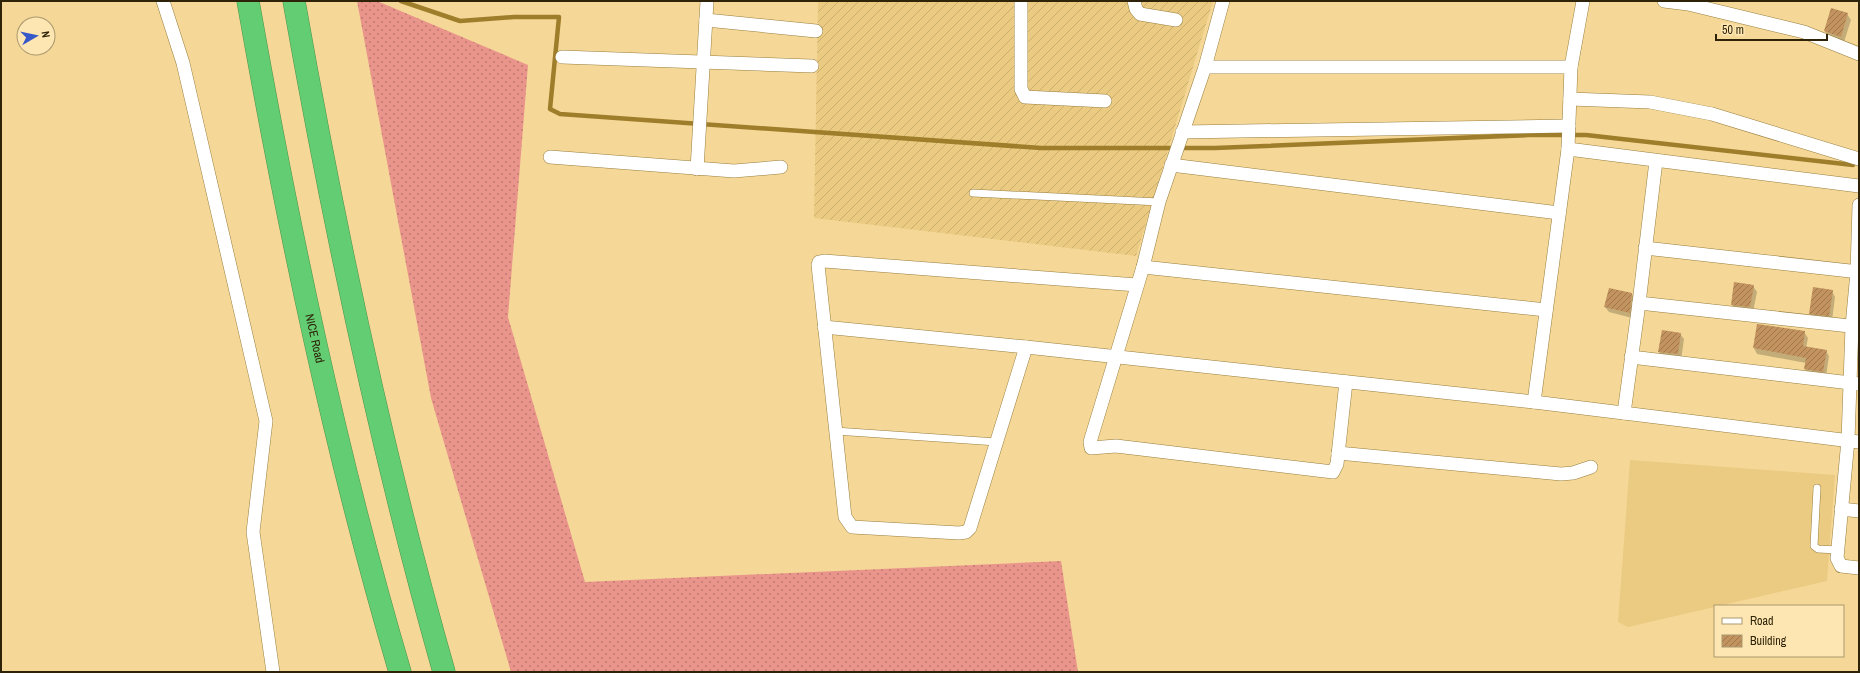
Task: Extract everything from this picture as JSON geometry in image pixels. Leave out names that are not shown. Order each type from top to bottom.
[{"type":"highway","name":"NICE Road","points":[[248,1],[279,168],[326,395],[366,554],[400,672]]},
{"type":"highway","points":[[294,1],[322,160],[370,385],[403,525],[444,672]]},
{"type":"street","points":[[163,1],[183,63],[266,421],[253,532],[273,672]]},
{"type":"street","points":[[697,168],[707,1]]},
{"type":"street","points":[[1021,1],[1021,89],[1025,97],[1105,101]]},
{"type":"street","points":[[1134,1],[1136,9],[1140,14],[1176,20]]},
{"type":"street","points":[[1224,1],[1205,67],[1159,202],[1143,267],[1090,442],[1091,448],[1116,446],[1333,472],[1337,464],[1346,382]]},
{"type":"street","points":[[1534,402],[1568,149],[1571,67],[1583,1]]},
{"type":"street","points":[[1664,1],[1688,4],[1804,32],[1859,54]]},
{"type":"street","points":[[706,20],[816,31]]},
{"type":"street","points":[[562,57],[812,66]]},
{"type":"street","points":[[1205,67],[1571,67]]},
{"type":"street","points":[[1570,99],[1650,102],[1712,114],[1859,159]]},
{"type":"street","points":[[1182,132],[1568,126]]},
{"type":"street","points":[[1568,149],[1859,186]]},
{"type":"street","points":[[550,157],[734,171],[781,167]]},
{"type":"street","points":[[1624,413],[1656,161]]},
{"type":"street","points":[[1171,165],[1559,213]]},
{"type":"street","points":[[1859,205],[1853,441],[1841,509],[1838,550],[1838,563],[1841,566],[1859,568]]},
{"type":"street","points":[[1646,248],[1858,272]]},
{"type":"street","points":[[1026,347],[970,528],[966,532],[960,533],[852,527],[845,517],[824,327],[818,265],[819,262],[824,261],[1137,286]]},
{"type":"street","points":[[1143,267],[1546,310]]},
{"type":"street","points":[[1639,303],[1855,326]]},
{"type":"street","points":[[824,327],[1026,347],[1115,358],[1534,402],[1853,441]]},
{"type":"street","points":[[1631,357],[1854,383]]},
{"type":"street","points":[[1338,453],[1561,474],[1573,473],[1591,467]]},
{"type":"street","points":[[1841,509],[1859,511]]},
{"type":"lane","points":[[973,193],[1159,202]]},
{"type":"lane","points":[[835,431],[997,442]]},
{"type":"lane","points":[[1817,488],[1814,546],[1818,549],[1838,550]]},
{"type":"shaded area","points":[[357,1],[377,1],[528,65],[508,317],[585,582],[1061,561],[1078,672],[511,672],[431,398]]},
{"type":"shaded area","points":[[818,1],[1213,1],[1136,256],[814,218]]},
{"type":"shaded area","points":[[1630,460],[1835,475],[1827,581],[1723,605],[1714,605],[1714,607],[1628,627],[1618,622]]},
{"type":"building","points":[[1831,8],[1848,13],[1841,37],[1824,31]]},
{"type":"building","points":[[1734,282],[1754,285],[1750,307],[1731,305]]},
{"type":"building","points":[[1813,287],[1833,290],[1829,316],[1809,314]]},
{"type":"building","points":[[1609,288],[1632,293],[1630,313],[1604,307]]},
{"type":"building","points":[[1757,324],[1805,331],[1803,346],[1827,350],[1823,372],[1804,369],[1806,358],[1753,348]]},
{"type":"building","points":[[1662,330],[1681,333],[1678,354],[1658,352]]},
{"type":"waterway","points":[[401,1],[460,21],[514,17],[559,17],[550,109],[560,114],[1041,148],[1215,148],[1529,135],[1586,135],[1853,165]]}]
